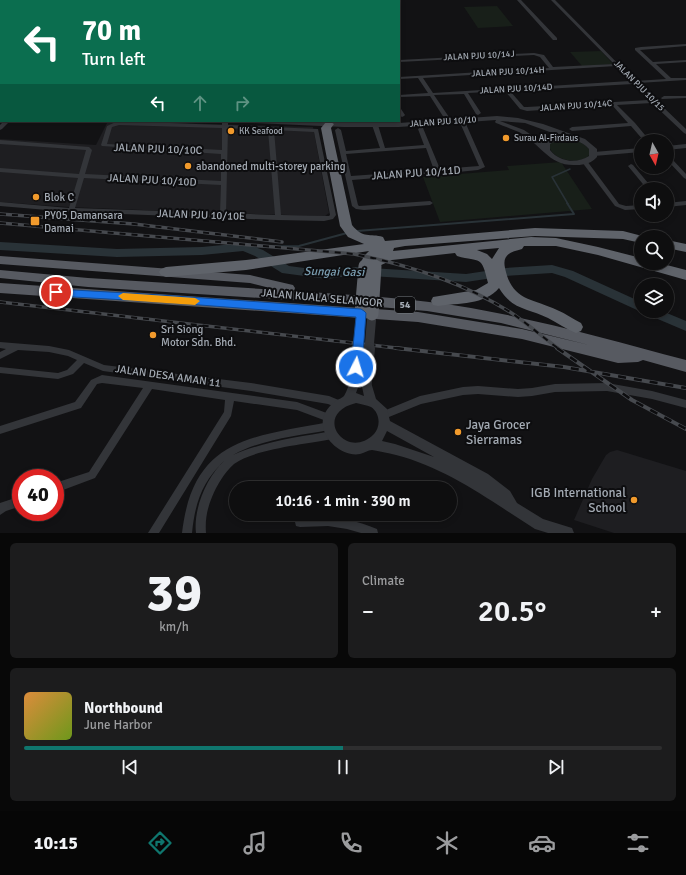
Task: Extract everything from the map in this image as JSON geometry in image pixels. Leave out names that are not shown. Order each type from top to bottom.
[{"type":"highway","points":[[334,127],[326,128],[330,152],[344,222],[352,233],[372,240],[426,236],[449,238]]},
{"type":"highway","points":[[166,272],[246,265],[405,242],[449,238],[535,232],[623,235],[634,237]]},
{"type":"highway","points":[[366,314],[371,256],[381,250],[575,233]]},
{"type":"highway","points":[[370,266],[390,256],[532,242],[556,242],[634,261]]},
{"type":"highway","points":[[556,242],[512,247],[504,250],[494,263],[499,285],[510,296],[520,302],[552,314],[576,327]]},
{"type":"highway","points":[[674,245],[686,248]]},
{"type":"highway","points":[[421,252],[474,254],[494,263]]},
{"type":"highway","points":[[0,260],[250,279],[289,288]]},
{"type":"highway","name":"JALAN KUALA SELANGOR","points":[[0,268],[61,274],[289,288],[438,301],[492,308],[576,327],[686,358]]},
{"type":"highway","points":[[668,270],[686,275]]},
{"type":"highway","name":"JALAN KUALA SELANGOR","points":[[0,274],[56,280],[288,295],[437,308],[491,316],[541,327],[686,366]]},
{"type":"highway","points":[[0,284],[38,284],[56,280]]},
{"type":"highway","points":[[438,301],[479,295],[499,285]]},
{"type":"highway","points":[[0,288],[418,317],[522,334],[618,357],[647,355]]},
{"type":"street","points":[[519,0],[555,39]]},
{"type":"street","name":"JALAN PJU 10/15","points":[[553,0],[653,101],[686,132]]},
{"type":"street","points":[[670,80],[638,51],[638,48],[686,45]]},
{"type":"street","name":"JALAN PJU 10/14J","points":[[400,61],[534,54],[542,56],[552,69]]},
{"type":"street","points":[[652,63],[686,61]]},
{"type":"street","name":"JALAN PJU 10/14H","points":[[400,78],[618,65]]},
{"type":"street","points":[[420,77],[448,120]]},
{"type":"street","name":"JALAN PJU 10/14D","points":[[400,96],[686,79]]},
{"type":"street","name":"JALAN PJU 10/14C","points":[[507,90],[522,108],[527,109],[653,101]]},
{"type":"street","points":[[465,92],[478,113]]},
{"type":"street","points":[[664,98],[686,98]]},
{"type":"street","points":[[614,104],[641,134]]},
{"type":"street","name":"JALAN PJU 10/10","points":[[489,119],[522,131],[558,160],[574,163],[585,162]]},
{"type":"street","name":"JALAN PJU 10/10","points":[[266,122],[334,127],[412,124],[448,120],[511,119],[528,122],[548,128],[569,137],[577,138],[590,145],[594,154]]},
{"type":"street","name":"JALAN PJU 10/10C","points":[[224,152],[104,146],[110,126],[118,123],[225,124]]},
{"type":"street","points":[[223,216],[225,124],[271,128],[278,218]]},
{"type":"street","points":[[572,129],[632,124]]},
{"type":"street","points":[[375,125],[383,150]]},
{"type":"street","name":"JALAN PJU 10/11D","points":[[349,178],[438,172],[482,167],[464,125]]},
{"type":"street","points":[[334,127],[343,154],[355,206],[358,208],[430,203]]},
{"type":"street","name":"JALAN PJU 10/10E","points":[[0,204],[71,210],[278,218],[331,218],[333,215],[333,208],[316,130],[271,128]]},
{"type":"street","points":[[421,129],[438,172]]},
{"type":"street","points":[[545,148],[546,143],[549,140],[561,136],[569,137]]},
{"type":"street","points":[[0,142],[87,148],[90,150],[71,210]]},
{"type":"street","points":[[343,154],[428,146]]},
{"type":"street","points":[[674,147],[686,146]]},
{"type":"street","points":[[634,151],[594,154],[591,160],[585,162],[614,202],[620,207],[634,207]]},
{"type":"street","points":[[674,164],[686,177]]},
{"type":"street","points":[[631,166],[644,182]]},
{"type":"street","name":"JALAN PJU 10/10D","points":[[0,170],[81,176],[224,183]]},
{"type":"street","points":[[674,204],[686,203]]},
{"type":"street","points":[[366,314],[360,382],[371,402]]},
{"type":"street","name":"JALAN DESA AMAN 11","points":[[0,346],[49,349],[69,353],[103,368],[251,387],[343,402]]},
{"type":"street","points":[[0,356],[17,347]]},
{"type":"street","points":[[0,370],[58,376],[70,372],[83,359]]},
{"type":"street","points":[[0,430],[78,405],[97,380],[150,385],[297,406],[330,426]]},
{"type":"street","points":[[343,402],[356,398],[371,402],[379,407],[384,419],[384,432],[372,445],[363,448],[349,447],[337,441],[330,426],[332,410],[343,402],[360,382]]},
{"type":"street","points":[[64,485],[92,475],[150,385]]},
{"type":"street","points":[[384,419],[420,400],[463,391],[478,390],[518,393],[555,388],[607,387],[652,395],[686,404]]},
{"type":"street","points":[[153,533],[228,413],[230,396]]},
{"type":"street","points":[[384,419],[484,478],[506,496],[516,508]]},
{"type":"street","points":[[187,533],[192,500],[200,484],[210,467],[232,450],[252,443],[330,426]]},
{"type":"street","points":[[201,533],[201,516],[211,487],[227,466],[236,458],[330,426]]},
{"type":"street","points":[[372,445],[395,449],[421,457],[453,471],[540,524],[567,533]]},
{"type":"street","points":[[0,510],[12,505]]},
{"type":"street","points":[[300,522],[328,520],[343,523],[373,533]]},
{"type":"shaded area","points":[[497,6],[513,26],[478,28],[464,7]]},
{"type":"shaded area","points":[[601,51],[613,64],[582,66],[570,52]]},
{"type":"shaded area","points":[[108,122],[313,127],[329,213],[325,216],[217,213],[68,207],[0,202],[0,139],[96,145]]},
{"type":"shaded area","points":[[560,138],[573,139],[580,142],[590,150],[590,154],[586,158],[574,161],[555,155],[549,145],[551,142]]},
{"type":"shaded area","points":[[561,162],[592,209],[440,222],[423,177],[509,170],[507,166]]},
{"type":"shaded area","name":"IGB International School","points":[[617,450],[686,471],[686,533],[614,533],[574,520],[592,479],[606,455]]},
{"type":"waterway","points":[[568,204],[552,177],[570,169]]},
{"type":"waterway","points":[[357,231],[574,214],[567,203]]},
{"type":"waterway","points":[[244,247],[299,246],[347,233]]},
{"type":"waterway","name":"Sungai Gasi","points":[[0,246],[117,253],[202,251],[244,247],[259,253],[286,270],[327,275],[355,271],[466,278],[506,272],[552,269],[569,274],[634,304]]},
{"type":"waterway","name":"Sungai Gasi","points":[[667,318],[686,326]]},
{"type":"railway","points":[[0,214],[134,224],[282,242]]},
{"type":"railway","points":[[0,223],[354,254],[375,258],[435,276],[454,283],[492,301],[510,312],[559,349]]},
{"type":"railway","points":[[0,302],[405,349]]},
{"type":"railway","points":[[396,348],[564,367],[591,372]]},
{"type":"railway","points":[[557,348],[591,372]]},
{"type":"railway","points":[[591,372],[686,388]]},
{"type":"railway","points":[[591,372],[632,400],[686,429]]},
{"type":"slow traffic","points":[[123,296],[195,301]]},
{"type":"place","name":"KK Seafood","points":[[231,131]]},
{"type":"place","name":"Surau Al-Firdaus","points":[[506,138]]},
{"type":"place","name":"abandoned multi-storey parking","points":[[188,166]]},
{"type":"place","name":"Blok C","points":[[36,197]]},
{"type":"place","name":"PY05 Damansara Damai","points":[[35,221]]},
{"type":"place","name":"Sri Siong Motor Sdn. Bhd.","points":[[153,335]]},
{"type":"place","name":"Jaya Grocer Sierramas","points":[[458,432]]},
{"type":"place","name":"IGB International School","points":[[634,500]]},
{"type":"route","points":[[56,292],[161,298],[361,313],[356,367]]}]
